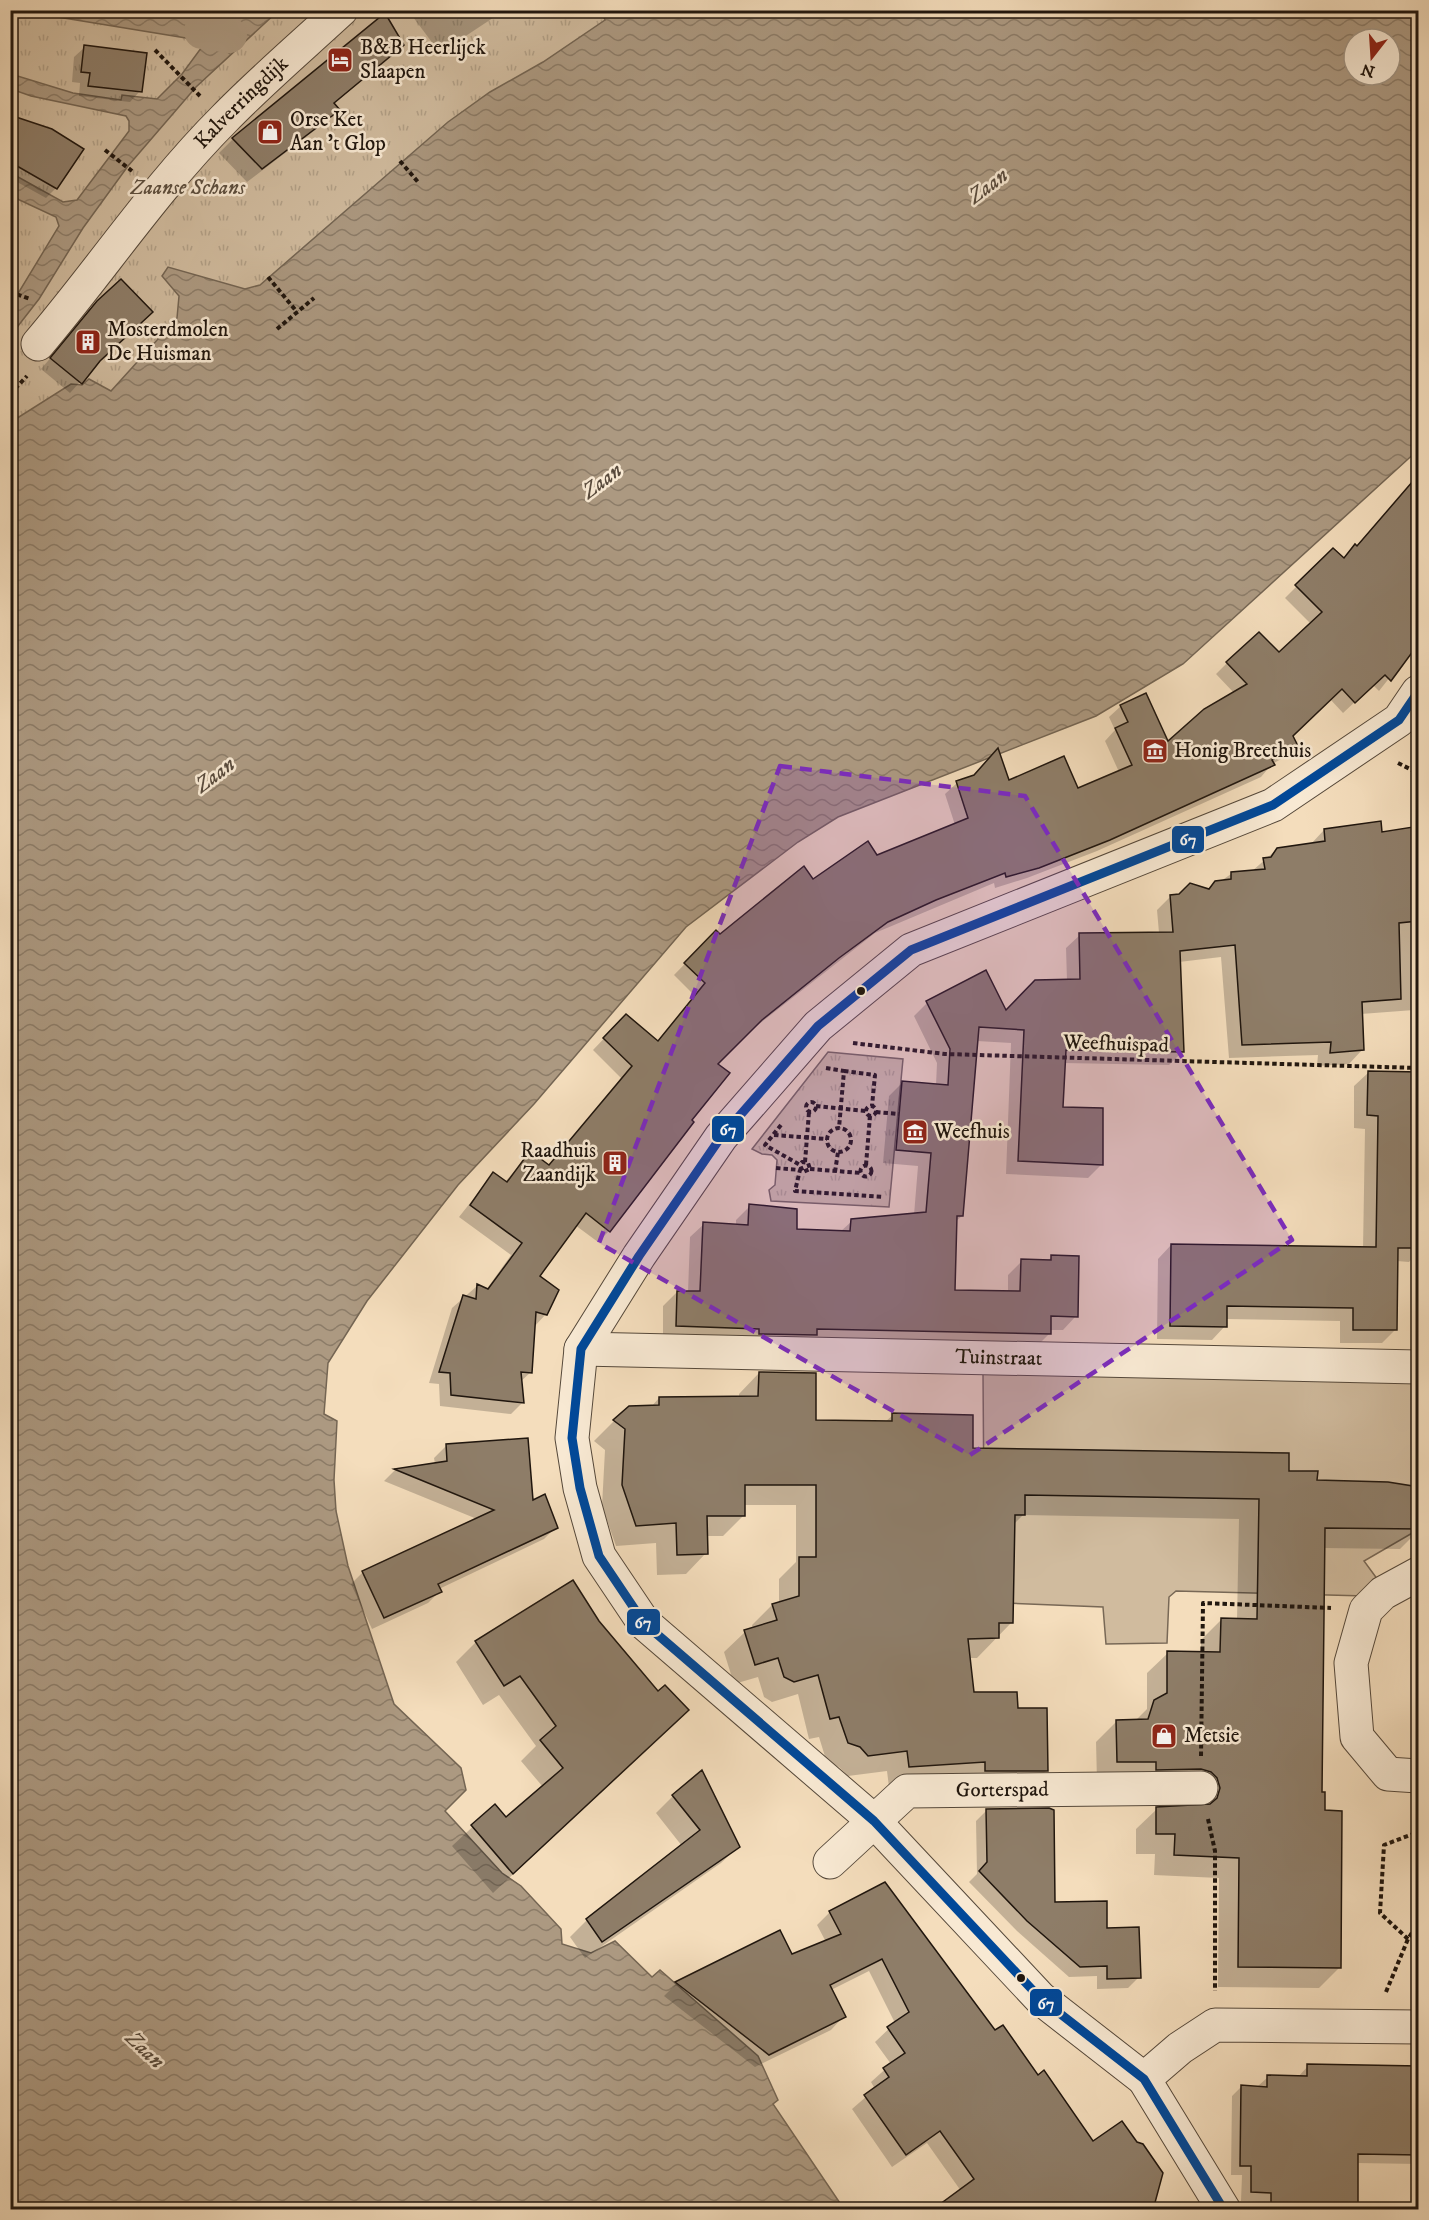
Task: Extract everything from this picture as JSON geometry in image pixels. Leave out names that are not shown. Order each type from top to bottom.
[{"type":"street","name":"Kalverringdijk","points":[[38,344],[63,315],[122,236],[216,127],[341,10]]},
{"type":"street","points":[[1224,2210],[1144,2079],[1040,1998],[873,1821],[644,1623],[599,1556],[580,1488],[572,1438],[581,1349],[639,1256],[721,1137],[818,1026],[911,950],[1272,805],[1399,720],[1419,692]]},
{"type":"street","name":"Tuinstraat","points":[[581,1349],[1419,1367]]},
{"type":"street","points":[[1419,1574],[1383,1593],[1366,1610],[1352,1663],[1357,1737],[1388,1774],[1419,1776]]},
{"type":"street","name":"Gorterspad","points":[[830,1862],[907,1791],[1201,1788]]},
{"type":"street","points":[[1144,2079],[1180,2048],[1215,2025],[1419,2027]]},
{"type":"path","points":[[154,50],[199,96]]},
{"type":"path","points":[[105,150],[130,170]]},
{"type":"path","points":[[400,161],[418,182]]},
{"type":"path","points":[[268,277],[297,312]]},
{"type":"path","points":[[10,292],[36,301]]},
{"type":"path","points":[[277,329],[314,298]]},
{"type":"path","name":"Weefhuispad","points":[[818,1026],[846,1042],[945,1054],[1419,1068]]},
{"type":"path","points":[[819,1076],[825,1068],[875,1075],[872,1106],[876,1112]]},
{"type":"path","points":[[839,1128],[844,1071]]},
{"type":"path","points":[[816,1107],[813,1102],[807,1104],[806,1109],[809,1113],[805,1162],[800,1167],[795,1191],[884,1197]]},
{"type":"path","points":[[866,1111],[872,1106]]},
{"type":"path","points":[[786,1118],[765,1145],[805,1172],[810,1169],[870,1175],[871,1170],[866,1165],[870,1116],[866,1111],[816,1107]]},
{"type":"path","points":[[809,1113],[814,1112],[816,1107]]},
{"type":"path","points":[[870,1116],[876,1112],[899,1114]]},
{"type":"path","points":[[839,1128],[849,1134],[851,1141],[846,1150],[838,1152],[831,1150],[827,1139],[831,1131],[839,1128]]},
{"type":"path","points":[[773,1135],[827,1139]]},
{"type":"path","points":[[835,1172],[838,1152]]},
{"type":"path","points":[[805,1162],[809,1164],[810,1169]]},
{"type":"path","points":[[861,1173],[861,1168],[866,1165]]},
{"type":"path","points":[[776,1168],[800,1167]]},
{"type":"path","points":[[1215,2025],[1215,1851],[1201,1788],[1203,1603],[1366,1610]]},
{"type":"path","points":[[1408,1939],[1380,1913],[1384,1845],[1419,1832]]},
{"type":"path","points":[[1372,2026],[1408,1939],[1419,1923]]},
{"type":"highlighted area","points":[[780,766],[1025,796],[1292,1240],[970,1455],[599,1243]]},
{"type":"green space","name":"Zaanse Schans","points":[[11,11],[700,11],[11,524]]},
{"type":"green space","points":[[828,1052],[903,1059],[889,1207],[771,1201],[769,1190],[775,1185],[777,1160],[772,1155],[762,1154],[752,1149]]},
{"type":"green space","points":[[983,1373],[1418,1378],[1418,1536],[1414,1532],[1364,1561],[1378,1580],[1366,1596],[1176,1591],[1169,1597],[1167,1643],[1106,1644],[1103,1607],[980,1602],[984,1514]]},
{"type":"water","points":[[112,10],[160,17],[190,15],[208,19],[197,42],[192,39],[21,11]]},
{"type":"water","points":[[234,11],[278,11],[196,87],[128,166],[83,228],[39,299],[11,335],[11,305],[59,226],[56,217],[11,196],[11,173],[63,202],[77,200],[129,131],[129,121],[126,116],[31,96],[11,89],[11,74],[73,93],[121,100],[122,95],[157,99],[182,74],[221,21]]},
{"type":"water","name":"Zaan","points":[[601,11],[1418,11],[1418,450],[1183,664],[1096,716],[838,817],[798,842],[686,927],[534,1104],[458,1185],[367,1301],[328,1363],[324,1414],[337,1421],[334,1480],[336,1511],[348,1566],[394,1704],[461,1768],[466,1790],[445,1811],[502,1873],[521,1886],[561,1929],[562,1944],[591,1953],[615,1941],[652,1977],[660,1970],[758,2056],[778,2100],[773,2104],[844,2209],[11,2210],[11,422],[71,384],[82,385],[89,379],[111,391],[177,318],[179,296],[162,276],[168,267],[245,289],[260,285],[448,122],[490,92],[543,62],[605,20]]},
{"type":"building","points":[[385,13],[404,45],[334,103],[340,110],[262,169],[232,138]]},
{"type":"building","points":[[84,45],[147,53],[142,92],[88,86],[90,73],[81,72]]},
{"type":"building","points":[[10,115],[52,129],[84,149],[57,189],[10,162]]},
{"type":"building","name":"Mosterdmolen De Huisman","points":[[121,279],[153,312],[100,361],[82,384],[50,358],[97,301]]},
{"type":"building","points":[[1419,474],[1419,643],[1391,681],[1385,675],[1355,703],[1342,689],[1293,736],[1298,746],[1272,760],[1275,765],[1110,840],[1039,868],[1006,877],[1005,873],[936,900],[888,922],[839,958],[762,1020],[718,1064],[730,1073],[692,1120],[694,1122],[610,1232],[586,1213],[540,1276],[559,1290],[547,1315],[536,1312],[532,1373],[521,1372],[524,1403],[451,1395],[450,1373],[439,1372],[463,1295],[476,1299],[477,1284],[488,1289],[522,1243],[470,1205],[493,1172],[507,1182],[530,1151],[549,1165],[632,1066],[603,1038],[626,1014],[658,1041],[705,983],[684,963],[716,930],[720,934],[804,866],[813,879],[868,841],[877,855],[968,818],[956,781],[974,775],[998,748],[1009,780],[1064,756],[1078,788],[1132,765],[1115,728],[1128,722],[1120,705],[1146,693],[1168,741],[1204,709],[1247,684],[1226,662],[1259,632],[1279,652],[1322,612],[1295,585],[1333,548],[1344,558]]},
{"type":"building","points":[[1381,821],[1382,832],[1413,827],[1416,858],[1419,858],[1419,885],[1415,885],[1418,921],[1399,923],[1401,999],[1362,1002],[1364,1050],[1330,1053],[1331,1042],[1242,1045],[1235,945],[1180,951],[1184,1052],[1066,1050],[1063,1107],[1103,1108],[1103,1165],[1018,1161],[1024,1030],[979,1027],[963,1216],[957,1216],[955,1290],[1020,1291],[1021,1259],[1051,1260],[1051,1255],[1079,1256],[1078,1317],[1051,1316],[1051,1334],[817,1329],[817,1335],[759,1334],[759,1329],[676,1326],[677,1291],[700,1291],[703,1222],[748,1225],[749,1204],[797,1209],[797,1229],[850,1231],[851,1219],[926,1212],[931,1153],[896,1150],[902,1081],[948,1085],[950,1049],[926,1001],[986,970],[1006,1010],[1035,980],[1080,979],[1079,933],[1173,932],[1170,895],[1179,894],[1190,883],[1209,889],[1215,881],[1231,879],[1231,872],[1265,869],[1263,858],[1271,857],[1277,848],[1325,841],[1324,829]]},
{"type":"building","points":[[1368,1071],[1419,1072],[1419,1248],[1398,1248],[1397,1330],[1353,1330],[1353,1308],[1227,1306],[1227,1327],[1170,1326],[1171,1244],[1376,1247],[1378,1116],[1367,1115]]},
{"type":"building","points":[[759,1372],[816,1373],[816,1420],[892,1421],[892,1413],[973,1415],[973,1448],[1289,1453],[1289,1471],[1318,1471],[1317,1480],[1388,1482],[1419,1487],[1419,1529],[1325,1528],[1322,1792],[1325,1792],[1325,1810],[1342,1811],[1341,1968],[1238,1967],[1239,1858],[1174,1855],[1175,1834],[1156,1834],[1156,1807],[1210,1804],[1217,1798],[1220,1788],[1217,1778],[1211,1772],[1201,1769],[1156,1770],[1156,1762],[1117,1762],[1116,1720],[1148,1719],[1154,1700],[1167,1693],[1167,1651],[1220,1652],[1221,1618],[1257,1619],[1259,1499],[1025,1495],[1025,1515],[1015,1515],[1013,1623],[999,1623],[999,1638],[968,1639],[974,1692],[1017,1692],[1018,1708],[1047,1708],[1048,1771],[985,1771],[985,1762],[909,1767],[907,1751],[868,1756],[860,1747],[848,1743],[839,1717],[830,1719],[818,1675],[794,1682],[784,1677],[778,1658],[755,1665],[744,1630],[777,1620],[772,1604],[799,1596],[799,1557],[816,1557],[816,1485],[745,1485],[745,1516],[707,1516],[708,1554],[677,1555],[676,1523],[636,1526],[622,1485],[625,1429],[613,1420],[629,1406],[659,1405],[659,1397],[758,1396]]},
{"type":"building","points":[[528,1438],[533,1500],[545,1494],[558,1528],[438,1584],[442,1592],[384,1618],[362,1571],[494,1510],[394,1469],[447,1461],[446,1444]]},
{"type":"building","points":[[573,1580],[599,1621],[658,1691],[665,1685],[689,1710],[513,1874],[471,1825],[495,1804],[506,1817],[563,1768],[540,1740],[556,1726],[520,1676],[504,1686],[475,1641]]},
{"type":"building","points":[[702,1770],[740,1847],[602,1942],[586,1919],[700,1830],[672,1795]]},
{"type":"building","points":[[1049,1808],[1054,1810],[1055,1902],[1107,1901],[1107,1928],[1139,1927],[1141,1978],[1107,1979],[1107,1966],[1080,1967],[1027,1921],[979,1871],[987,1862],[986,1809]]},
{"type":"building","points":[[885,1882],[995,2030],[1003,2025],[1038,2075],[1044,2070],[1093,2141],[1122,2121],[1137,2142],[1143,2144],[1163,2173],[1153,2210],[932,2210],[974,2179],[940,2131],[906,2155],[864,2095],[889,2077],[883,2068],[905,2053],[887,2027],[909,2012],[882,1959],[830,1985],[846,2017],[769,2055],[675,1982],[780,1930],[792,1954],[841,1934],[829,1911]]},
{"type":"building","points":[[1307,2064],[1419,2066],[1419,2155],[1358,2154],[1358,2210],[1271,2210],[1271,2193],[1251,2192],[1251,2166],[1240,2166],[1241,2085],[1267,2087],[1267,2075],[1307,2076]]},
{"type":"waterway","points":[[202,31],[229,35]]},
{"type":"transit line","name":"67","points":[[1224,2210],[1144,2079],[1040,1998],[874,1821],[644,1623],[599,1556],[580,1488],[572,1438],[581,1349],[639,1256],[721,1137],[818,1026],[911,950],[1273,805],[1399,720],[1418,692]]},
{"type":"place","name":"B&B Heerlijck Slaapen","points":[[340,60]]},
{"type":"place","name":"Orse Ket Aan 't Glop","points":[[270,132]]},
{"type":"place","name":"Mosterdmolen De Huisman","points":[[88,342]]},
{"type":"place","name":"Honig Breethuis","points":[[1155,751]]},
{"type":"place","name":"Weefhuis","points":[[915,1132]]},
{"type":"place","name":"Raadhuis Zaandijk","points":[[615,1163]]},
{"type":"place","name":"Metsie","points":[[1164,1736]]}]
